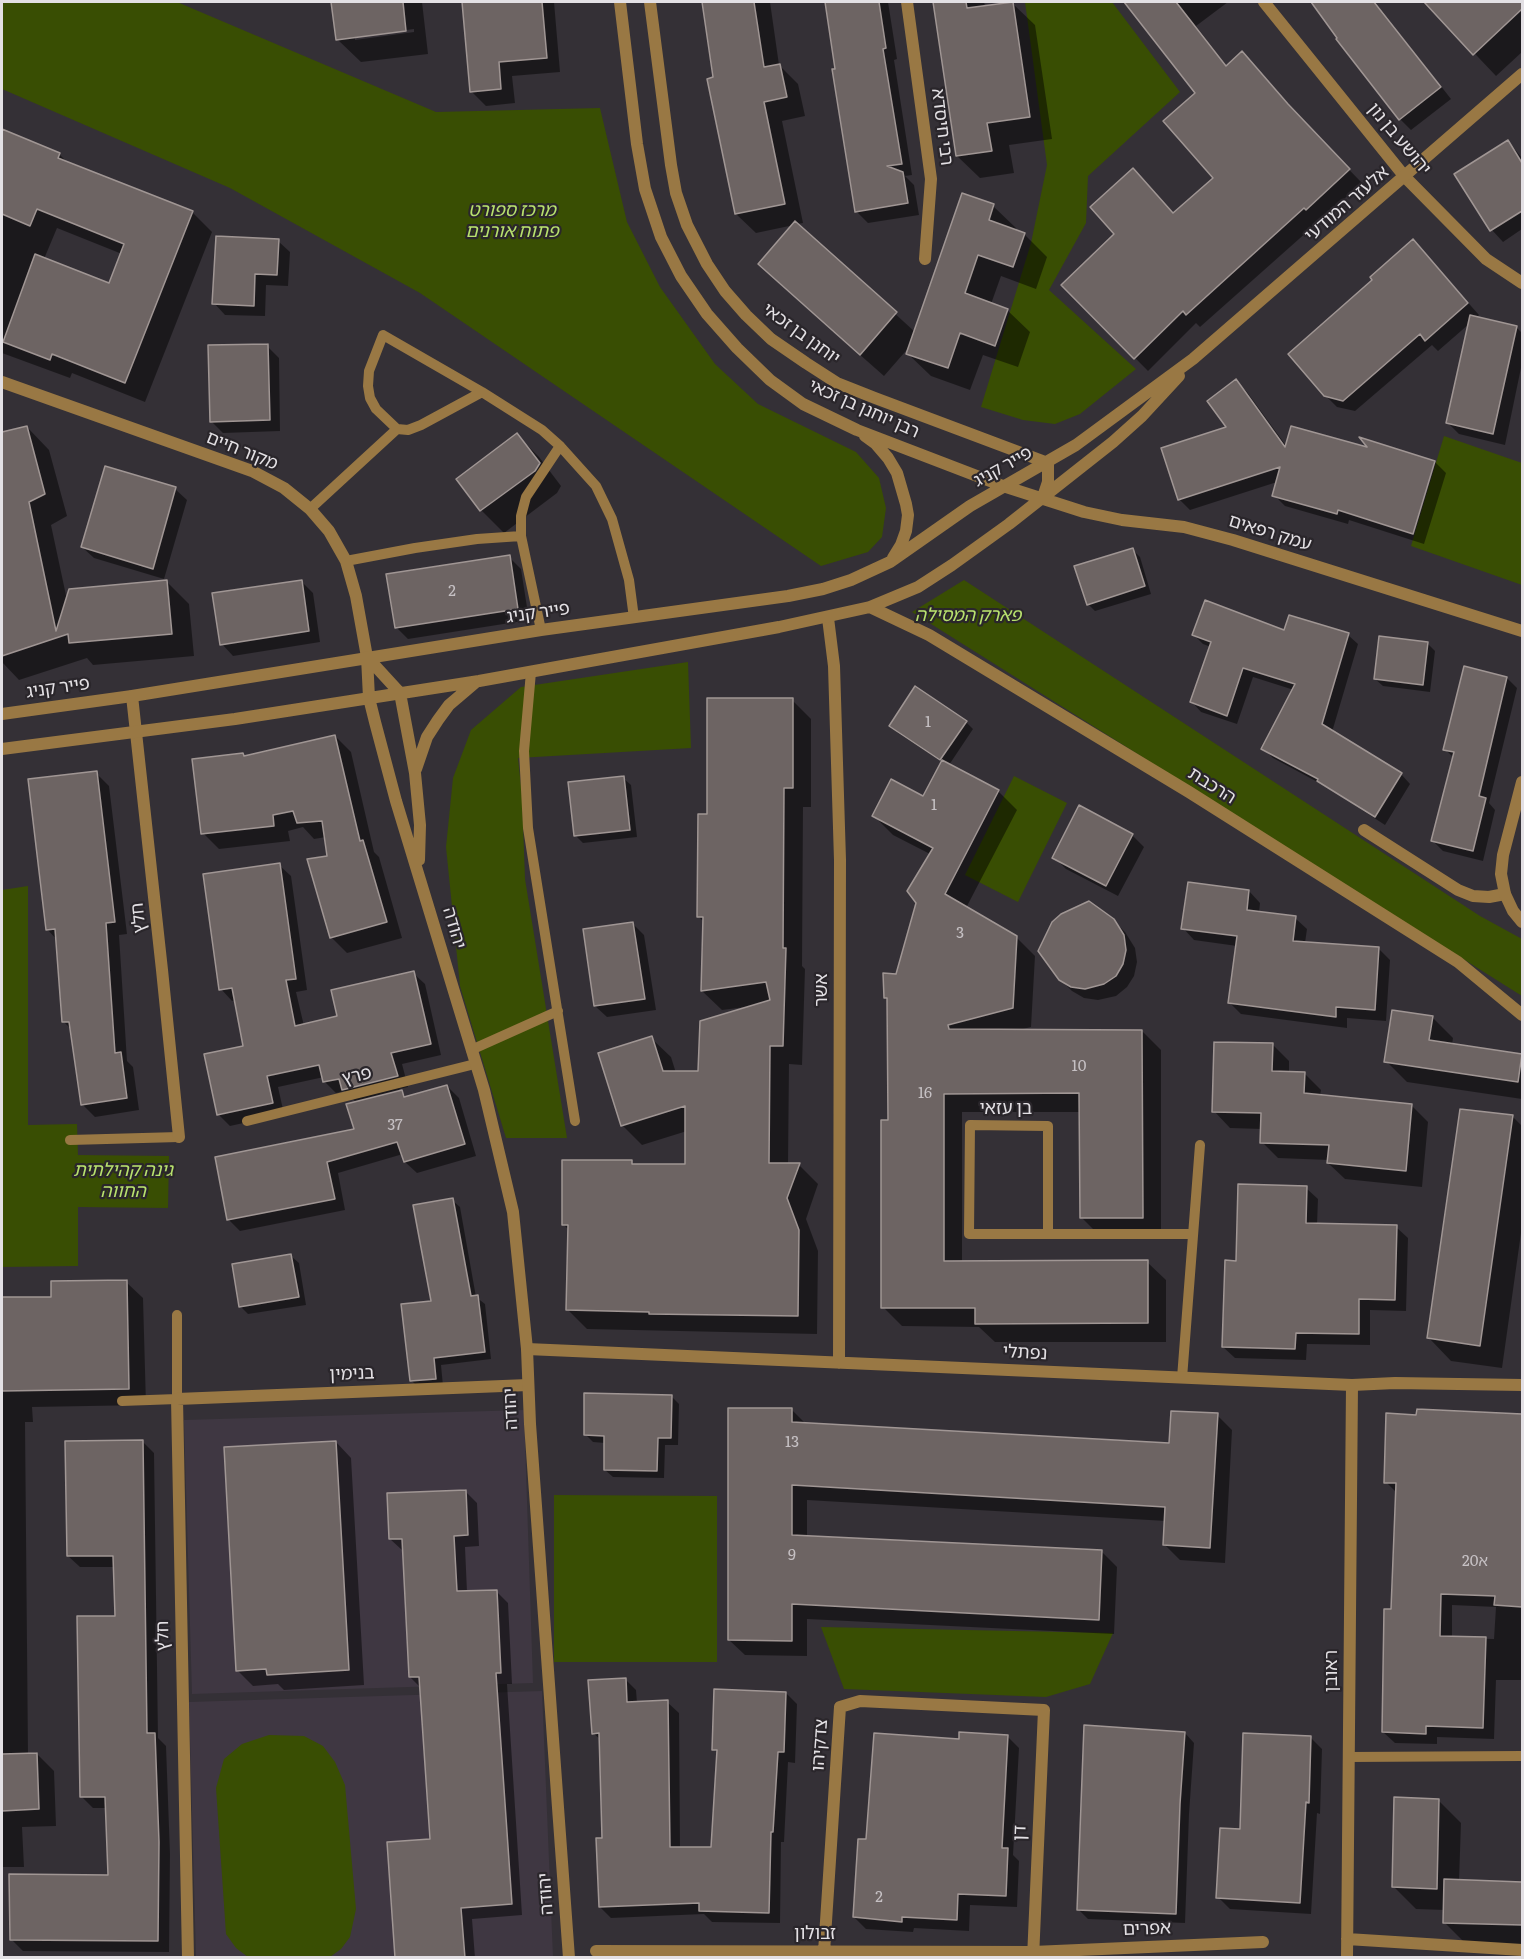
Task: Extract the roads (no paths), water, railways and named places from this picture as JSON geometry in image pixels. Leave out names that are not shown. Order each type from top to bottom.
[{"type":"street","name":"רבן יוחנן בן זכאי","points":[[620,2],[634,121],[645,189],[661,237],[681,276],[707,314],[736,348],[770,380],[803,404],[857,430],[1004,486]]},
{"type":"street","name":"יוחנן בן זכאי","points":[[650,2],[676,193],[687,225],[707,264],[725,291],[746,315],[780,345],[837,382],[875,399],[1048,463]]},
{"type":"street","name":"רבי חיסדא","points":[[907,2],[931,179],[925,258]]},
{"type":"street","name":"יהושע בן נון","points":[[1263,2],[1405,177],[1486,259],[1522,283]]},
{"type":"street","name":"אלעזר המודעי","points":[[1048,463],[1095,432],[1193,359],[1522,74]]},
{"type":"street","name":"אלעזר המודעי","points":[[1043,498],[1135,422],[1166,391],[1193,359]]},
{"type":"street","name":"מקור חיים","points":[[2,382],[252,471],[284,488],[310,509],[329,531],[346,561],[356,596],[367,657]]},
{"type":"street","points":[[857,430],[876,444],[888,458],[903,489],[908,515],[906,531],[901,545],[890,562]]},
{"type":"street","points":[[2,749],[235,719],[479,681],[828,618],[870,607],[911,591],[936,576],[1043,498],[1048,482],[1048,463]]},
{"type":"street","name":"פייר קניג","points":[[2,714],[132,696],[541,630],[823,589],[851,580],[890,562],[970,506],[1048,463]]},
{"type":"street","name":"עמק רפאים","points":[[1004,486],[1106,518],[1184,527],[1233,540],[1522,631]]},
{"type":"street","name":"הרכבת","points":[[870,607],[929,635],[1189,792],[1458,962],[1522,1015]]},
{"type":"street","name":"אשר","points":[[828,618],[834,666],[840,860],[839,1363]]},
{"type":"street","points":[[367,657],[400,693]]},
{"type":"street","name":"יהודה","points":[[367,657],[369,698],[396,801],[419,870],[475,1064],[513,1212],[527,1349],[569,1958]]},
{"type":"street","points":[[415,774],[427,737],[438,720],[449,705],[479,681]]},
{"type":"street","name":"יהודה","points":[[400,693],[415,774],[420,825],[419,870]]},
{"type":"street","name":"חלץ","points":[[132,696],[179,1137]]},
{"type":"street","points":[[1522,782],[1503,855],[1502,874],[1505,894],[1513,911],[1522,922]]},
{"type":"street","points":[[1364,830],[1458,890],[1473,896],[1489,897],[1505,894]]},
{"type":"street","name":"נפתלי","points":[[527,1349],[1352,1385],[1395,1383],[1522,1385]]},
{"type":"street","name":"ראובן","points":[[1347,1958],[1352,1385]]},
{"type":"street","name":"בנימין","points":[[177,1399],[528,1386]]},
{"type":"street","name":"חלץ","points":[[177,1399],[188,1958]]},
{"type":"street","name":"צדקיהו","points":[[824,1952],[840,1707],[860,1701],[1044,1710]]},
{"type":"street","name":"דן","points":[[1033,1955],[1044,1710]]},
{"type":"street","points":[[1347,1938],[1522,1950]]},
{"type":"street","name":"אפרים","points":[[1033,1955],[1263,1942]]},
{"type":"street","name":"זבולון","points":[[596,1951],[1033,1955]]},
{"type":"lane","points":[[482,392],[421,425],[408,430],[397,429],[376,409],[370,398],[368,386],[369,371],[382,335],[482,392],[542,430],[561,446],[596,486],[612,519],[629,580],[634,618]]},
{"type":"lane","points":[[310,509],[397,429]]},
{"type":"lane","points":[[541,630],[521,536],[521,516],[526,497],[561,446]]},
{"type":"lane","points":[[346,561],[477,539],[521,536]]},
{"type":"lane","points":[[531,672],[524,751],[528,828],[575,1121]]},
{"type":"lane","points":[[471,1050],[558,1011]]},
{"type":"lane","name":"פרץ","points":[[247,1121],[475,1064]]},
{"type":"lane","name":"בן עזאי","points":[[1048,1234],[1048,1126],[970,1125],[969,1233],[1048,1234],[1193,1234]]},
{"type":"lane","points":[[70,1140],[179,1137]]},
{"type":"lane","points":[[1182,1378],[1200,1145]]},
{"type":"lane","name":"חלץ","points":[[177,1315],[177,1399]]},
{"type":"lane","points":[[122,1401],[177,1399]]},
{"type":"lane","points":[[1349,1757],[1522,1756]]},
{"type":"park label","name":"מרכז ספורט פתוח אורנים","points":[[512,221]]},
{"type":"park label","name":"פארק המסילה","points":[[968,616]]},
{"type":"park label","name":"גינה קהילתית החווה","points":[[123,1181]]}]
